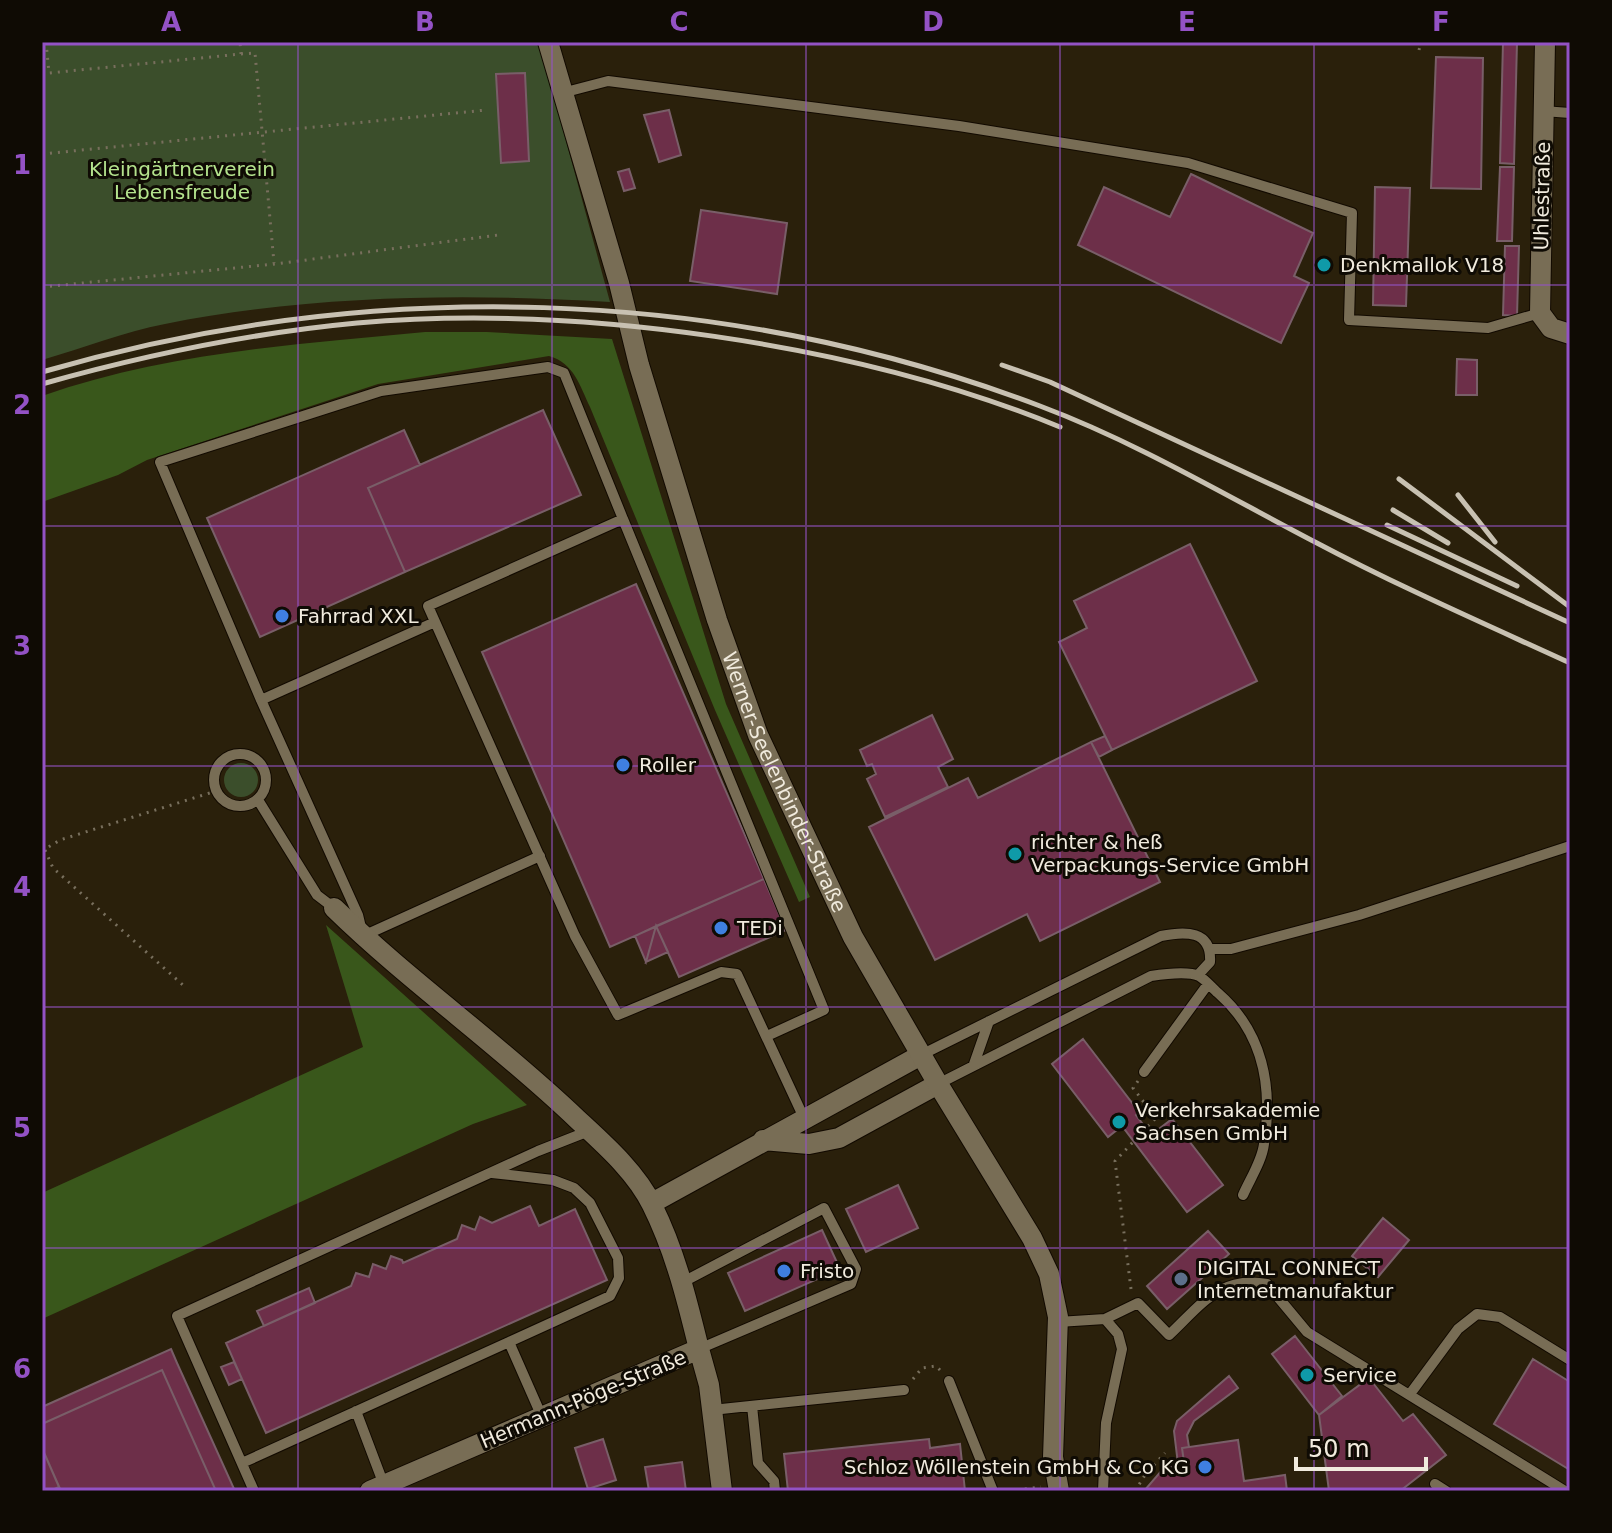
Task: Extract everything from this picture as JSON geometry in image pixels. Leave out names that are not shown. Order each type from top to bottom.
[{"type":"street","name":"Werner-Seelenbinder-Straße","points":[[548,42],[619,283],[639,365],[717,620],[758,735],[853,937],[1032,1238],[1049,1274],[1058,1322],[1053,1457],[1059,1491]]},
{"type":"street","name":"Uhlestraße","points":[[1540,313],[1545,42]]},
{"type":"street","points":[[1540,313],[1551,328],[1570,334]]},
{"type":"street","name":"Hermann-Pöge-Straße","points":[[342,902],[363,936],[537,1081],[619,1159],[652,1203],[683,1282],[699,1349],[377,1488]]},
{"type":"street","points":[[652,1203],[921,1055]]},
{"type":"street","points":[[763,1140],[809,1144],[839,1138],[938,1084]]},
{"type":"street","points":[[699,1349],[709,1385],[722,1491]]},
{"type":"lane","points":[[562,93],[608,81],[959,126],[1188,163],[1352,213],[1349,320],[1488,328],[1540,313]]},
{"type":"lane","points":[[1543,111],[1570,113]]},
{"type":"lane","points":[[342,902],[160,462],[381,391],[548,367],[564,373],[824,1010],[767,1036]]},
{"type":"lane","points":[[623,519],[428,606],[575,936],[618,1015],[721,972],[737,974],[804,1118]]},
{"type":"lane","points":[[261,700],[435,622]]},
{"type":"lane","points":[[242,754],[258,761],[266,776],[266,785],[258,800],[242,807],[226,803],[216,791],[215,773],[219,765],[233,755],[242,754]]},
{"type":"lane","points":[[258,800],[317,895],[342,902]]},
{"type":"lane","points":[[1211,949],[1231,949],[1359,915],[1570,846]]},
{"type":"lane","points":[[363,936],[540,856]]},
{"type":"lane","points":[[921,1055],[1161,936],[1190,934],[1203,939],[1211,949],[1210,962],[1198,975]]},
{"type":"lane","points":[[938,1084],[1151,976],[1174,973],[1198,975],[1241,1016],[1255,1038],[1265,1081],[1268,1110],[1264,1149],[1243,1195]]},
{"type":"lane","points":[[1144,1072],[1208,984]]},
{"type":"lane","points":[[974,1064],[989,1021]]},
{"type":"lane","points":[[254,1491],[177,1316],[504,1166],[589,1131]]},
{"type":"lane","points":[[242,1463],[610,1296],[619,1278],[618,1258],[590,1203],[574,1188],[553,1180],[490,1173]]},
{"type":"lane","points":[[683,1282],[824,1208],[856,1269],[851,1284],[699,1349]]},
{"type":"lane","points":[[1058,1322],[1105,1319],[1138,1303],[1169,1335],[1217,1291],[1233,1283],[1252,1281],[1267,1284],[1307,1332],[1565,1491]]},
{"type":"lane","points":[[1410,1394],[1458,1329],[1477,1314],[1500,1317],[1570,1360]]},
{"type":"lane","points":[[1103,1491],[1106,1423],[1122,1349],[1118,1334],[1105,1319]]},
{"type":"lane","points":[[509,1342],[542,1417]]},
{"type":"lane","points":[[949,1381],[993,1491]]},
{"type":"lane","points":[[712,1410],[904,1390]]},
{"type":"lane","points":[[752,1406],[758,1463],[774,1481],[775,1491]]},
{"type":"lane","points":[[356,1411],[377,1488]]},
{"type":"lane","points":[[1435,1484],[1446,1491]]},
{"type":"path","points":[[46,42],[49,73],[255,53],[275,264]]},
{"type":"path","points":[[240,42],[241,54]]},
{"type":"path","points":[[1419,50],[1421,42]]},
{"type":"path","points":[[42,154],[486,110]]},
{"type":"path","points":[[42,287],[275,264],[498,235]]},
{"type":"path","points":[[184,986],[53,868],[43,850],[60,840],[216,791]]},
{"type":"path","points":[[1144,1072],[1133,1088],[1156,1118],[1146,1128]]},
{"type":"path","points":[[1133,1305],[1115,1161],[1134,1141]]},
{"type":"path","points":[[904,1390],[922,1368],[936,1366],[949,1381]]},
{"type":"path","points":[[1135,1491],[1165,1453]]},
{"type":"path","points":[[1009,1491],[1035,1488]]},
{"type":"green space","name":"Kleingärtnerverein Lebensfreude","points":[[42,42],[539,42],[610,302],[443,297],[275,307],[150,327],[42,360]]},
{"type":"green space","points":[[425,332],[612,339],[726,704],[810,897],[799,902],[715,710],[590,407],[575,376],[558,359],[549,356],[378,384],[147,460],[118,475],[42,502],[42,396],[89,381],[183,360],[280,346]]},
{"type":"green space","points":[[241,763],[253,768],[258,780],[253,792],[241,797],[229,792],[224,780],[229,768]]},
{"type":"green space","points":[[326,925],[527,1105],[473,1124],[42,1319],[42,1193],[363,1047]]},
{"type":"building","points":[[1503,42],[1517,42],[1514,164],[1500,163]]},
{"type":"building","points":[[1436,57],[1483,58],[1481,189],[1431,188]]},
{"type":"building","points":[[525,73],[529,161],[501,163],[496,74]]},
{"type":"building","points":[[669,110],[681,155],[659,162],[644,115]]},
{"type":"building","points":[[1500,167],[1514,167],[1512,241],[1497,241]]},
{"type":"building","points":[[629,169],[635,188],[624,191],[618,172]]},
{"type":"building","points":[[1191,174],[1313,233],[1294,276],[1309,283],[1281,343],[1078,245],[1104,187],[1170,217]]},
{"type":"building","points":[[1375,187],[1410,188],[1406,306],[1373,305]]},
{"type":"building","points":[[701,210],[787,223],[777,294],[690,281]]},
{"type":"building","points":[[1505,246],[1519,246],[1517,316],[1503,315]]},
{"type":"building","points":[[1457,359],[1477,360],[1477,395],[1456,395]]},
{"type":"building","points":[[543,410],[581,495],[405,572],[368,488]]},
{"type":"building","points":[[404,430],[420,465],[368,488],[405,572],[260,637],[207,518]]},
{"type":"building","points":[[1190,544],[1257,681],[1112,750],[1059,642],[1087,628],[1074,601]]},
{"type":"building","name":"Roller","points":[[636,584],[764,879],[610,947],[482,652]]},
{"type":"building","points":[[932,715],[953,759],[938,767],[948,787],[885,817],[867,779],[876,774],[872,764],[867,766],[860,750]]},
{"type":"building","points":[[1105,736],[1112,750],[1099,757],[1091,742]]},
{"type":"building","name":"richter & heß Verpackungs-Service GmbH","points":[[1091,742],[1160,882],[1040,941],[1027,914],[935,960],[869,827],[968,778],[978,798]]},
{"type":"building","points":[[764,879],[786,930],[679,977],[656,926]]},
{"type":"building","points":[[656,926],[668,952],[646,962]]},
{"type":"building","points":[[656,926],[646,962],[635,936]]},
{"type":"building","name":"Verkehrsakademie Sachsen GmbH","points":[[1083,1039],[1139,1112],[1136,1115],[1151,1135],[1172,1119],[1223,1185],[1187,1212],[1122,1126],[1108,1137],[1052,1064]]},
{"type":"building","points":[[898,1185],[918,1228],[866,1252],[846,1209]]},
{"type":"building","points":[[530,1206],[539,1226],[575,1209],[607,1280],[266,1433],[226,1343],[351,1286],[356,1273],[369,1277],[373,1264],[386,1269],[391,1256],[403,1263],[457,1239],[462,1225],[475,1230],[480,1217],[492,1223]]},
{"type":"building","points":[[1383,1218],[1409,1240],[1378,1277],[1352,1256]]},
{"type":"building","name":"Fristo","points":[[822,1230],[840,1269],[745,1311],[728,1273]]},
{"type":"building","points":[[1208,1231],[1229,1254],[1167,1309],[1147,1286]]},
{"type":"building","points":[[309,1288],[315,1303],[264,1326],[257,1311]]},
{"type":"building","name":"Service","points":[[1295,1336],[1342,1396],[1319,1415],[1272,1354]]},
{"type":"building","points":[[171,1349],[235,1491],[216,1491],[162,1370],[42,1424],[42,1407]]},
{"type":"building","points":[[1533,1359],[1570,1382],[1570,1470],[1494,1424]]},
{"type":"building","points":[[234,1362],[242,1379],[229,1385],[221,1367]]},
{"type":"building","points":[[162,1370],[216,1491],[61,1491],[42,1448],[42,1424]]},
{"type":"building","points":[[1229,1376],[1238,1388],[1194,1421],[1187,1435],[1189,1447],[1182,1448],[1184,1462],[1178,1464],[1174,1431],[1177,1421]]},
{"type":"building","points":[[1369,1378],[1403,1421],[1413,1414],[1446,1455],[1400,1491],[1329,1491],[1319,1415]]},
{"type":"building","points":[[603,1439],[616,1480],[588,1489],[575,1448]]},
{"type":"building","points":[[929,1439],[930,1448],[960,1444],[965,1491],[788,1491],[784,1454]]},
{"type":"building","name":"Schloz Wöllenstein GmbH & Co KG","points":[[1238,1440],[1244,1481],[1285,1475],[1287,1491],[1144,1491],[1162,1470],[1184,1462],[1182,1448]]},
{"type":"building","points":[[42,1448],[59,1487],[50,1491],[42,1489]]},
{"type":"building","points":[[682,1462],[686,1491],[649,1491],[645,1467]]},
{"type":"railway","points":[[42,372],[166,341],[292,320],[418,309],[544,308],[670,317],[795,336],[918,366],[1076,420],[1180,470],[1378,574],[1570,663]]},
{"type":"railway","points":[[42,384],[198,346],[317,327],[442,319],[531,319],[622,325],[714,336],[806,352],[895,373],[980,398],[1060,427]]},
{"type":"railway","points":[[1002,365],[1050,382],[1570,623]]},
{"type":"railway","points":[[1399,479],[1570,607]]},
{"type":"railway","points":[[1458,495],[1495,542]]},
{"type":"railway","points":[[1393,510],[1448,543]]},
{"type":"railway","points":[[1387,525],[1517,586]]},
{"type":"place","name":"Denkmallok V18","points":[[1324,265]]},
{"type":"place","name":"Fahrrad XXL","points":[[282,616]]},
{"type":"place","name":"Roller","points":[[623,765]]},
{"type":"place","name":"richter & heß Verpackungs-Service GmbH","points":[[1015,854]]},
{"type":"place","name":"TEDi","points":[[721,928]]},
{"type":"place","name":"Verkehrsakademie Sachsen GmbH","points":[[1119,1122]]},
{"type":"place","name":"Fristo","points":[[784,1271]]},
{"type":"place","name":"DIGITAL CONNECT Internetmanufaktur","points":[[1181,1279]]},
{"type":"place","name":"Service","points":[[1307,1375]]},
{"type":"place","name":"Schloz Wöllenstein GmbH & Co KG","points":[[1205,1467]]}]
